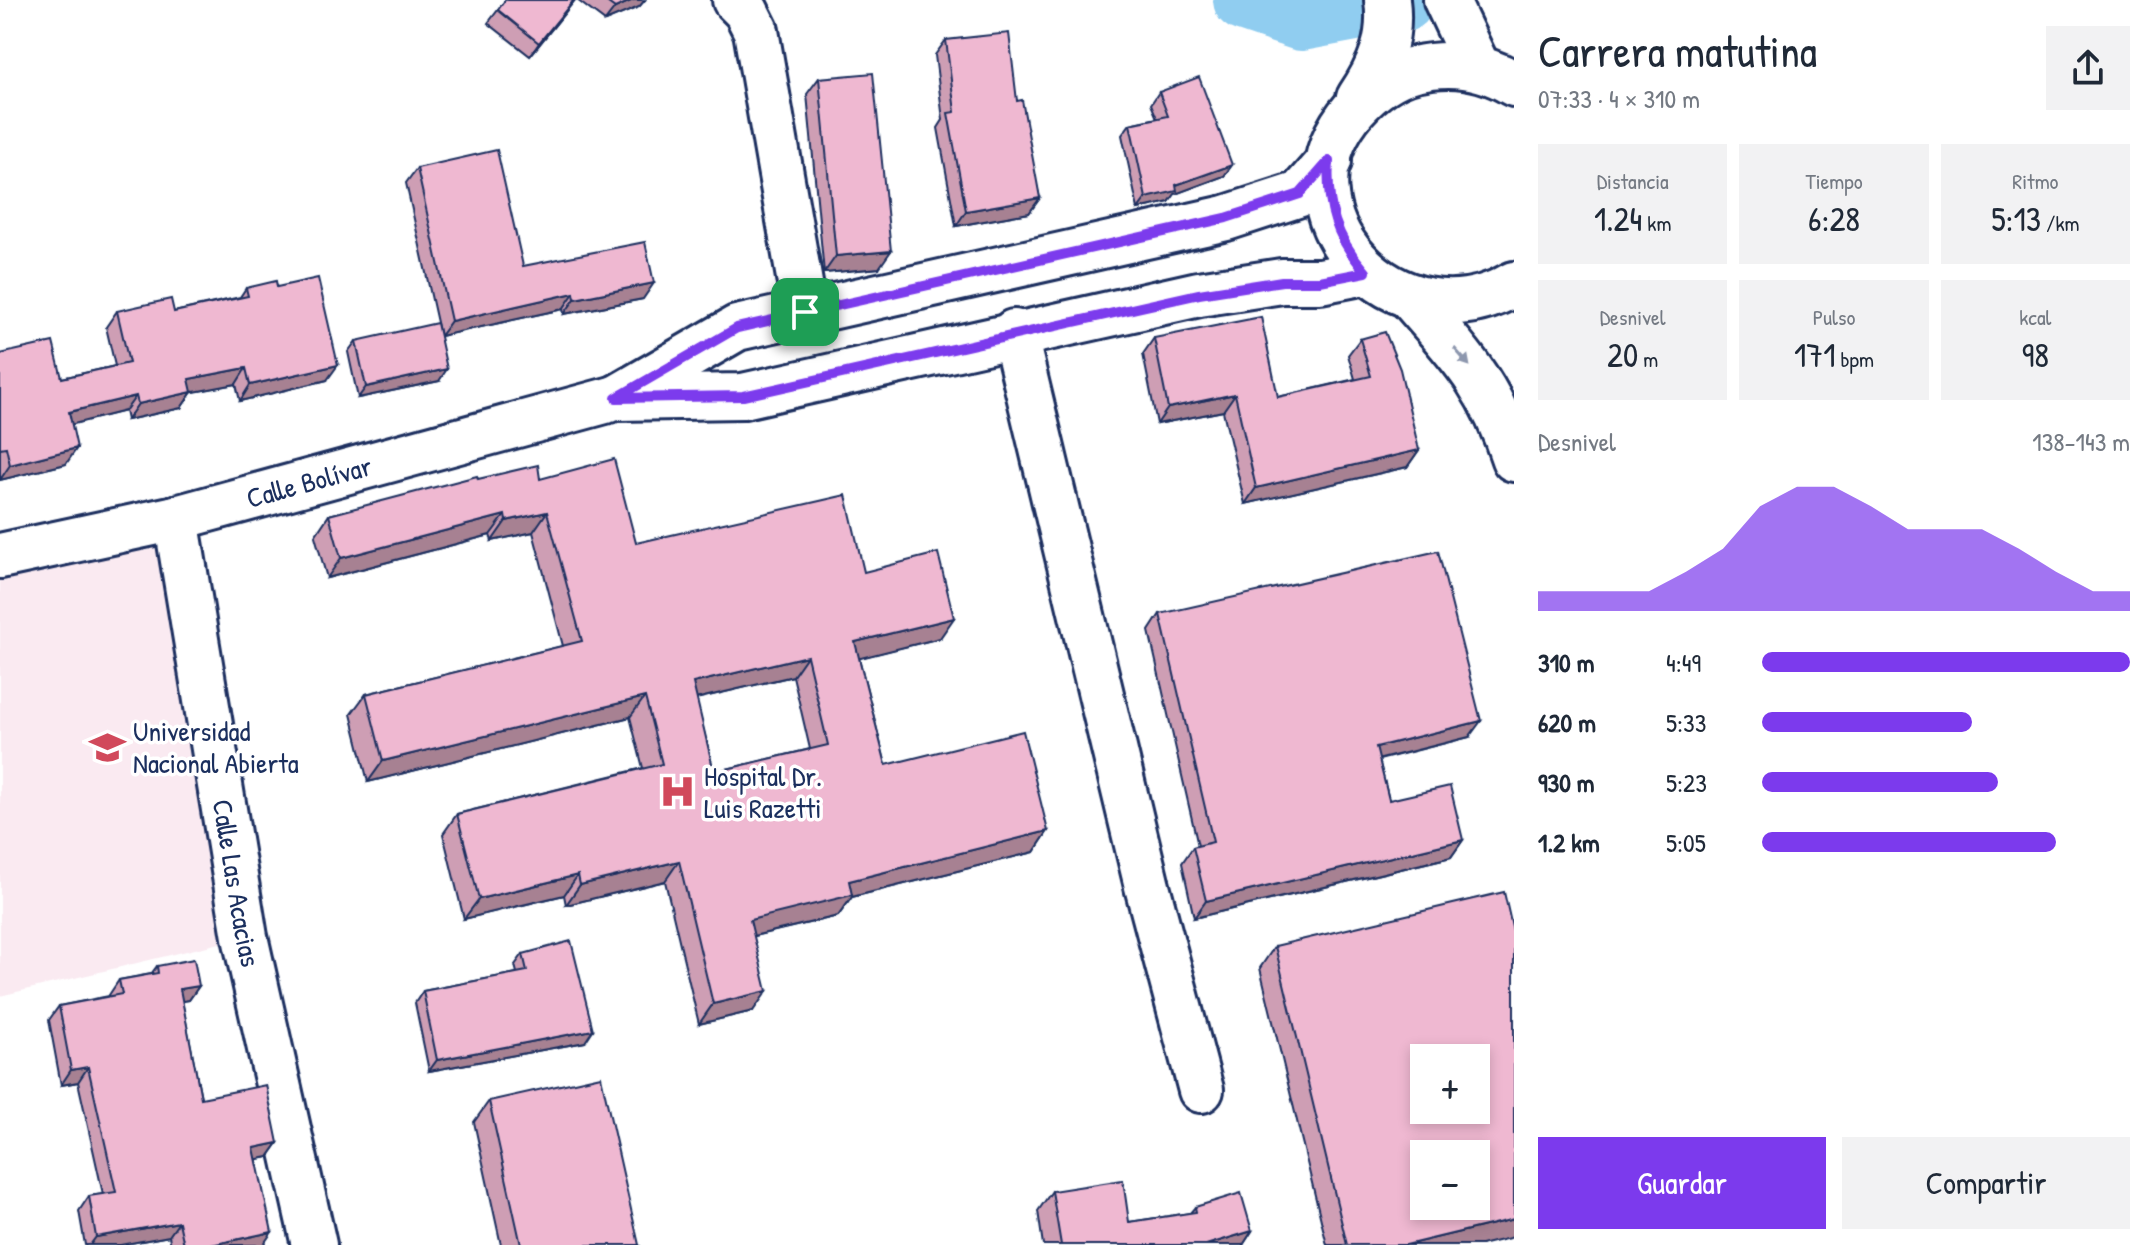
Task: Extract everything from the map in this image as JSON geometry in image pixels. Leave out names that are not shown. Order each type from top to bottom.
[{"type":"street","points":[[735,0],[746,11],[756,31],[805,312]]},
{"type":"street","points":[[1388,7],[1388,38],[1376,74],[1347,117],[1329,161],[1327,192],[1333,221],[1346,249],[1366,272],[1387,288],[1411,298],[1448,304],[1466,302],[1485,298],[1514,284]]},
{"type":"street","points":[[1449,7],[1499,71]]},
{"type":"street","points":[[1347,117],[1383,83],[1405,72],[1454,64],[1499,71]]},
{"type":"street","name":"Calle Bolívar","points":[[616,398],[737,328],[1226,218],[1300,194],[1329,161]]},
{"type":"street","name":"Calle Bolívar","points":[[0,556],[176,518],[616,398],[743,396],[1014,332],[1244,285],[1320,281],[1366,272]]},
{"type":"street","points":[[1411,298],[1477,374],[1499,415],[1514,459]]},
{"type":"street","points":[[1014,332],[1147,886],[1201,1090]]},
{"type":"street","name":"Calle Las Acacias","points":[[176,518],[245,937],[314,1245]]},
{"type":"shaded area","name":"Universidad Nacional Abierta","points":[[176,518],[245,937],[0,996],[0,557]]},
{"type":"building","points":[[505,0],[574,0],[539,43],[498,10]]},
{"type":"building","points":[[604,0],[633,0],[615,8]]},
{"type":"building","points":[[1009,33],[1017,101],[1022,100],[1040,198],[966,211],[948,113],[955,112],[946,40]]},
{"type":"building","points":[[873,73],[891,251],[836,256],[819,78]]},
{"type":"building","points":[[1199,77],[1232,165],[1176,185],[1177,191],[1146,198],[1130,124],[1168,116],[1159,92]]},
{"type":"building","points":[[497,150],[523,266],[645,242],[654,283],[575,299],[574,293],[451,321],[417,168]]},
{"type":"building","points":[[318,278],[338,365],[250,385],[246,368],[189,379],[192,392],[138,404],[136,396],[69,412],[77,448],[10,465],[6,447],[0,448],[0,354],[53,342],[62,378],[129,363],[117,311],[171,299],[174,312],[248,296],[246,288],[276,281],[277,287]]},
{"type":"building","points":[[1261,317],[1278,397],[1371,376],[1360,339],[1385,332],[1400,369],[1419,450],[1256,488],[1235,394],[1168,408],[1154,338]]},
{"type":"building","points":[[437,323],[447,369],[366,387],[356,341]]},
{"type":"building","points":[[614,459],[636,543],[846,495],[864,572],[938,553],[954,618],[855,642],[886,765],[1023,731],[1048,831],[849,881],[852,895],[750,920],[767,991],[713,1004],[679,861],[580,885],[578,875],[479,899],[457,814],[662,764],[645,697],[383,761],[366,694],[582,641],[547,512],[506,521],[505,515],[341,558],[329,515],[477,476],[478,479],[538,465],[540,479]],"holes":[[[807,656],[828,745],[714,772],[693,683]]]},
{"type":"building","points":[[1438,551],[1481,721],[1376,747],[1389,800],[1450,786],[1463,840],[1206,901],[1193,847],[1213,842],[1160,614]]},
{"type":"building","points":[[1504,892],[1514,936],[1514,1219],[1406,1245],[1347,1245],[1275,946]]},
{"type":"building","points":[[571,941],[593,1030],[437,1060],[423,991],[527,971],[523,954]]},
{"type":"building","points":[[194,959],[199,986],[180,989],[201,1098],[266,1085],[278,1143],[254,1148],[272,1232],[211,1245],[184,1245],[179,1222],[96,1237],[89,1196],[116,1192],[88,1067],[71,1070],[59,1006],[122,994],[119,980],[158,973],[157,966]]},
{"type":"building","points":[[601,1076],[639,1245],[521,1245],[489,1101]]},
{"type":"building","points":[[1123,1180],[1129,1222],[1196,1212],[1195,1207],[1241,1193],[1252,1231],[1206,1245],[1061,1245],[1052,1191]]},
{"type":"waterway","points":[[1245,0],[1301,19],[1403,0]]},
{"type":"place","name":"Universidad Nacional Abierta","points":[[107,747]]},
{"type":"place","name":"Hospital Dr. Luis Razetti","points":[[678,792]]},
{"type":"route","points":[[1329,161],[1327,192],[1333,221],[1346,249],[1366,272],[1320,281],[1244,285],[1126,312],[1014,332],[743,396],[616,398],[737,328],[805,312],[1154,237],[1226,218],[1300,194],[1329,161]]}]
